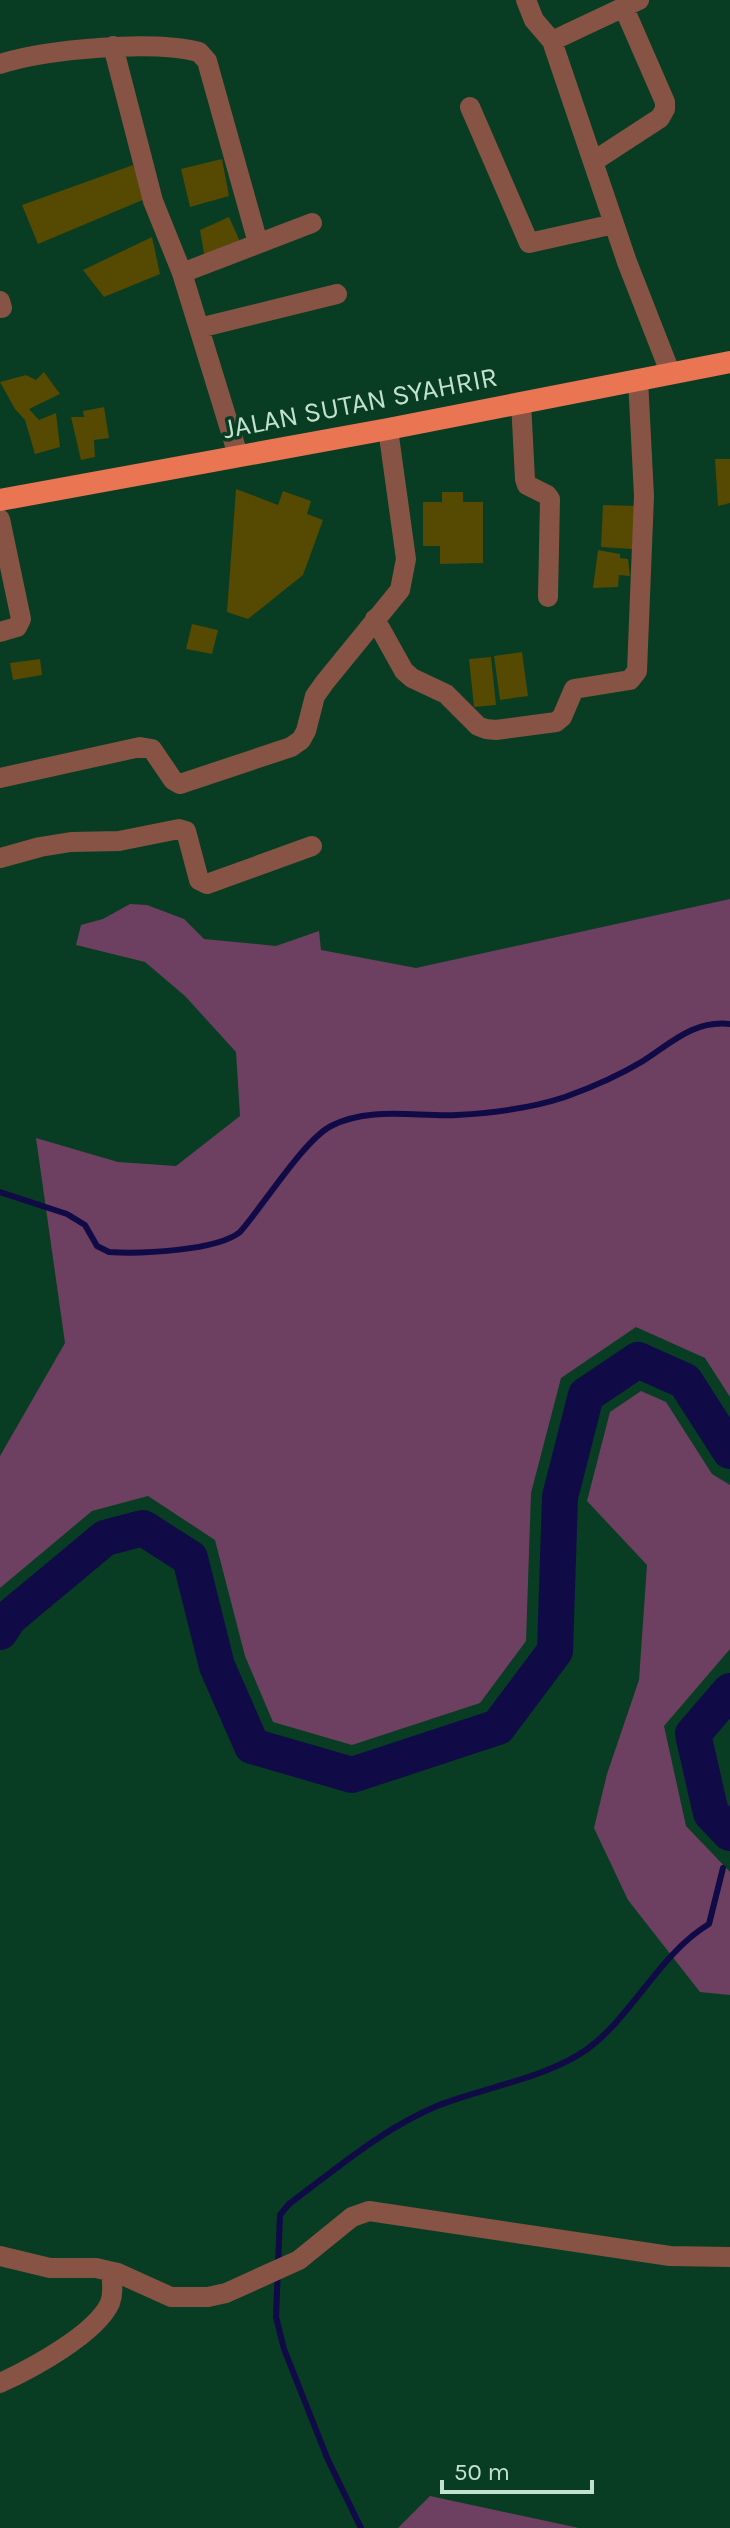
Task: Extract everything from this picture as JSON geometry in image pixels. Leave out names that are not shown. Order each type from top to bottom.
[{"type":"highway","name":"JALAN SUTAN SYAHRIR","points":[[0,500],[730,362]]},
{"type":"street","points":[[526,0],[534,20],[552,41],[614,224],[670,372]]},
{"type":"street","points":[[552,41],[632,4],[665,109],[660,118],[594,161]]},
{"type":"street","points":[[113,46],[153,201],[182,273],[238,455]]},
{"type":"street","points":[[0,64],[113,46],[190,50],[203,55],[258,243]]},
{"type":"street","points":[[470,107],[529,243],[614,224]]},
{"type":"street","points":[[182,273],[312,223]]},
{"type":"street","points":[[199,328],[337,294]]},
{"type":"street","points":[[375,619],[404,671],[446,694],[478,726],[486,729],[550,724],[562,717],[574,689],[630,680],[635,676],[644,496],[638,379]]},
{"type":"street","points":[[521,402],[525,479],[527,485],[550,499],[548,597]]},
{"type":"street","points":[[0,778],[140,747],[152,749],[173,780],[180,784],[291,747],[301,740],[315,696],[400,590],[406,559],[388,429]]},
{"type":"street","points":[[0,519],[21,619],[17,627],[0,632]]},
{"type":"street","points":[[0,858],[40,847],[71,842],[119,841],[179,829],[186,831],[199,880],[207,884],[312,846]]},
{"type":"street","points":[[0,2256],[50,2268],[96,2268],[179,2299],[217,2296],[299,2260],[352,2217],[369,2211],[670,2256],[730,2257]]},
{"type":"street","points":[[0,2383],[52,2357],[95,2321],[110,2303],[113,2286],[111,2272]]},
{"type":"shaded area","points":[[730,899],[730,1397],[705,1358],[636,1327],[561,1378],[531,1493],[526,1641],[480,1703],[352,1745],[273,1722],[245,1656],[215,1540],[148,1496],[92,1511],[0,1588],[0,1456],[65,1343],[36,1138],[118,1162],[176,1166],[240,1116],[236,1052],[185,996],[145,962],[76,945],[81,925],[103,919],[130,904],[147,905],[184,919],[204,939],[276,946],[319,931],[321,950],[416,968]]},
{"type":"shaded area","points":[[641,1391],[666,1402],[712,1474],[730,1485],[730,1649],[664,1726],[686,1826],[730,1872],[730,1995],[700,1992],[628,1900],[594,1828],[607,1774],[639,1680],[647,1565],[587,1501],[610,1412]]},
{"type":"shaded area","points":[[430,2496],[579,2528],[398,2528]]},
{"type":"building","points":[[222,159],[229,196],[190,207],[181,169]]},
{"type":"building","points":[[133,165],[145,199],[38,244],[22,205]]},
{"type":"building","points":[[229,217],[241,244],[205,259],[200,230]]},
{"type":"building","points":[[152,237],[160,274],[104,297],[83,270]]},
{"type":"building","points":[[44,372],[60,394],[29,409],[39,420],[56,413],[60,447],[35,454],[25,420],[0,382],[26,375],[36,380]]},
{"type":"building","points":[[104,407],[109,438],[94,440],[95,457],[81,460],[71,417],[84,417],[83,411]]},
{"type":"building","points":[[715,459],[730,459],[730,503],[718,506]]},
{"type":"building","points":[[236,489],[278,505],[283,491],[311,501],[307,514],[323,520],[303,575],[248,619],[227,612]]},
{"type":"building","points":[[442,492],[463,492],[463,502],[483,502],[483,563],[440,564],[440,546],[423,546],[423,502],[442,502]]},
{"type":"building","points":[[603,505],[637,506],[632,549],[601,547]]},
{"type":"building","points":[[598,550],[620,554],[620,558],[628,559],[630,576],[619,575],[618,587],[593,588]]},
{"type":"building","points":[[192,624],[218,630],[212,654],[186,649]]},
{"type":"building","points":[[522,652],[528,696],[500,700],[494,656]]},
{"type":"building","points":[[491,657],[496,705],[474,707],[469,659]]},
{"type":"building","points":[[40,659],[42,675],[13,680],[10,663]]},
{"type":"waterway","points":[[0,1192],[67,1214],[85,1225],[97,1246],[109,1252],[158,1252],[214,1243],[240,1232],[296,1159],[331,1126],[377,1114],[470,1114],[552,1101],[625,1071],[694,1029],[730,1024]]},
{"type":"waterway","points":[[0,1632],[9,1618],[105,1538],[143,1528],[190,1558],[217,1666],[252,1746],[352,1775],[498,1727],[555,1651],[560,1497],[586,1395],[638,1360],[685,1381],[730,1451]]},
{"type":"waterway","points":[[730,1691],[693,1734],[711,1813],[730,1833]]},
{"type":"waterway","points":[[361,2528],[328,2460],[284,2349],[276,2317],[280,2215],[289,2204],[360,2150],[417,2115],[552,2068],[586,2050],[618,2020],[675,1952],[709,1924],[723,1868]]}]
